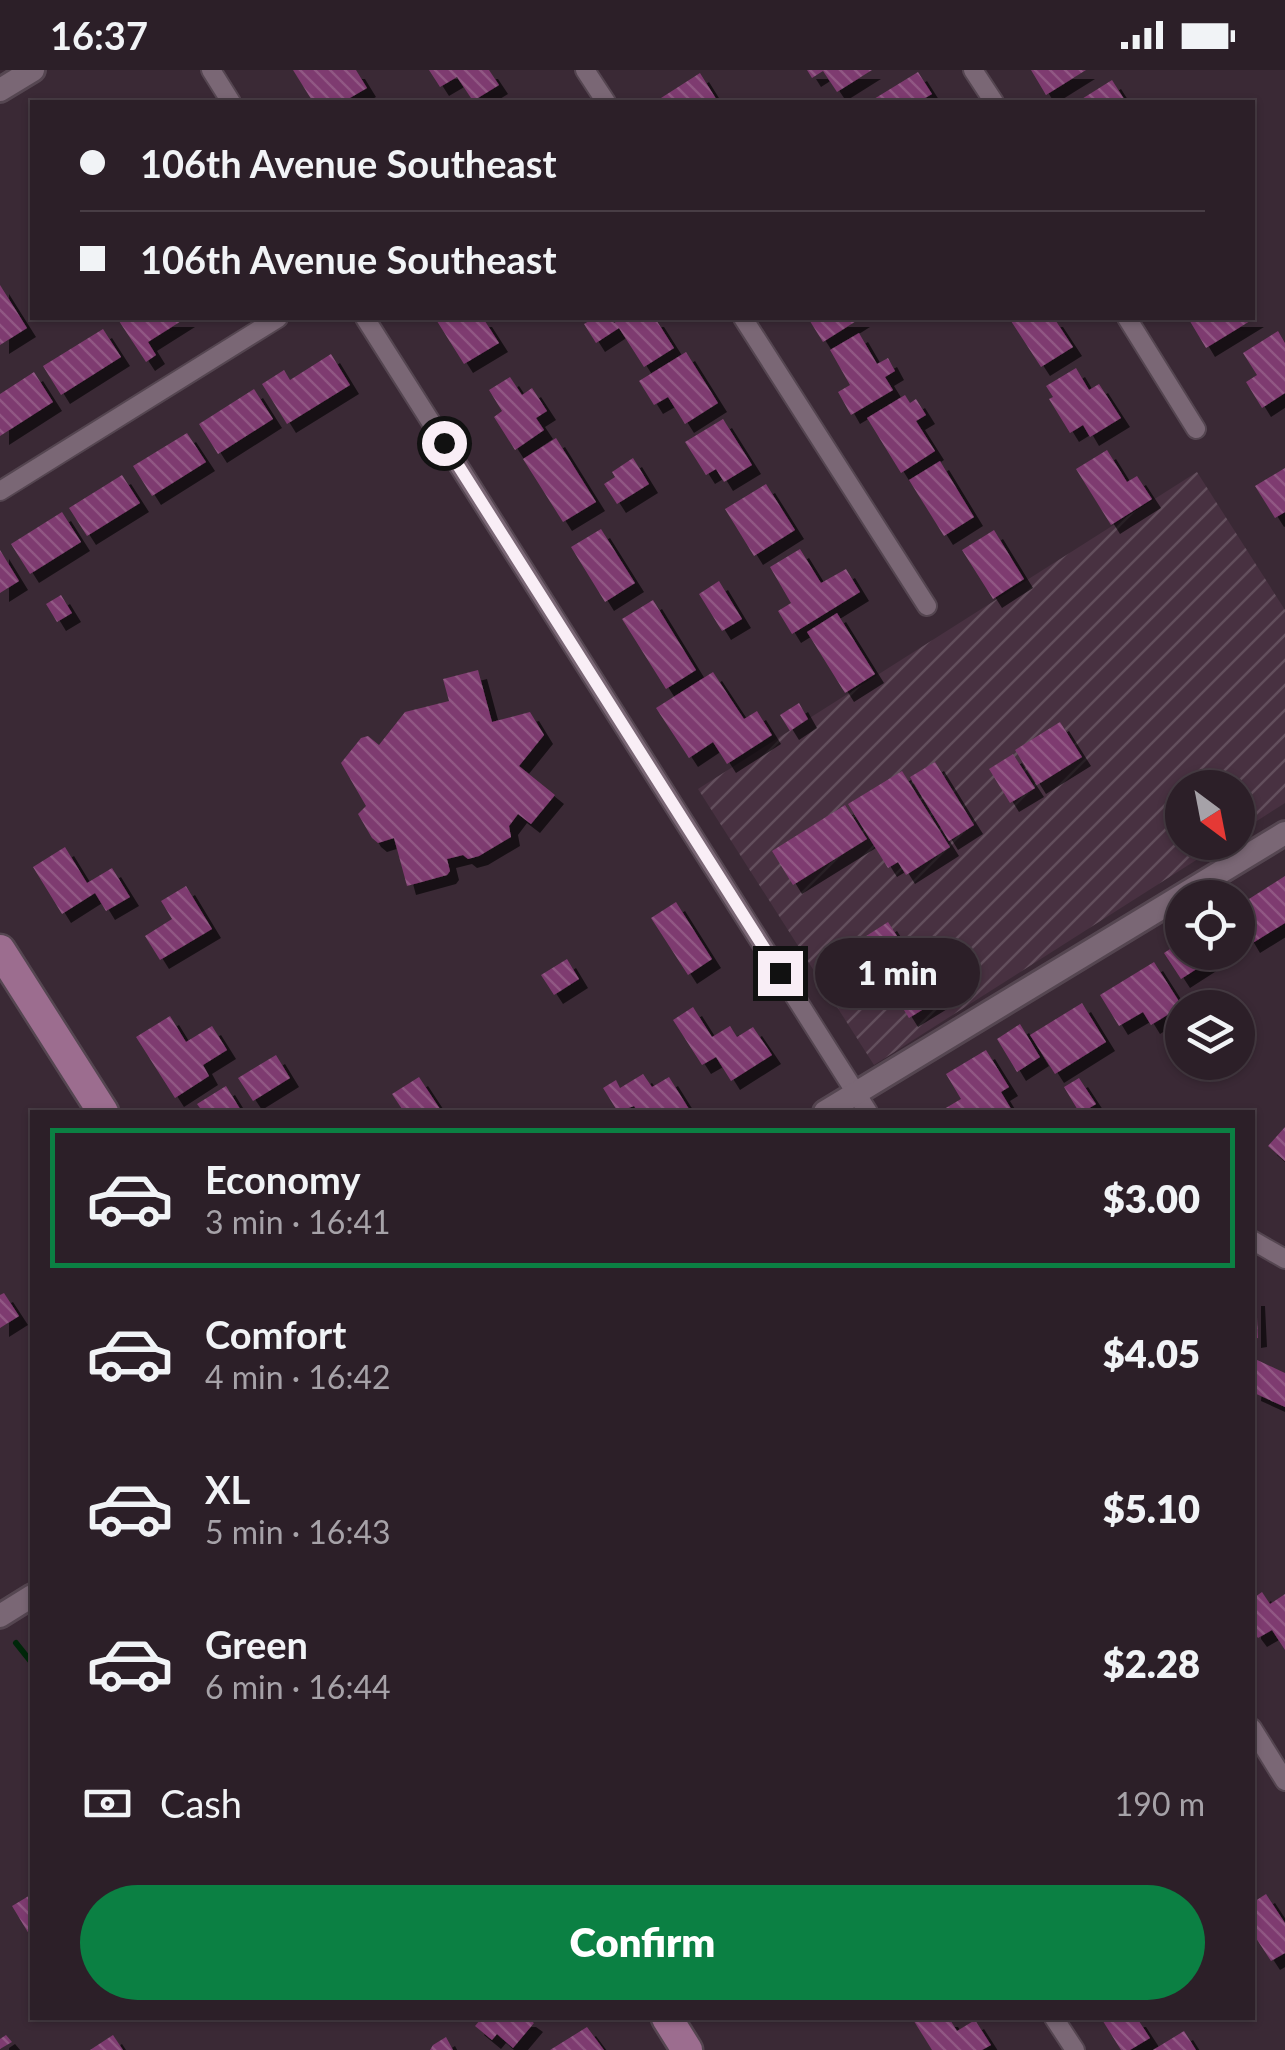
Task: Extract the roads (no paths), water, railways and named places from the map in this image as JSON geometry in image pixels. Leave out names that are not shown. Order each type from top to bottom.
[{"type":"main road","points":[[0,950],[102,1110]]},
{"type":"main road","points":[[668,2020],[687,2050]]},
{"type":"street","points":[[0,90],[33,70]]},
{"type":"street","points":[[210,70],[230,100]]},
{"type":"street","points":[[585,70],[605,100]]},
{"type":"street","points":[[974,70],[993,100]]},
{"type":"street","points":[[0,490],[275,320]]},
{"type":"street","points":[[366,320],[862,1104]]},
{"type":"street","points":[[743,320],[927,606]]},
{"type":"street","points":[[1128,320],[1196,429]]},
{"type":"street","points":[[834,1110],[862,1104],[1285,833]]},
{"type":"street","points":[[1255,1242],[1285,1259]]},
{"type":"street","points":[[0,1616],[30,1597]]},
{"type":"street","points":[[1255,1733],[1285,1781]]},
{"type":"street","points":[[1055,2020],[1074,2050]]},
{"type":"waterway","points":[[16,1643],[30,1660]]}]
